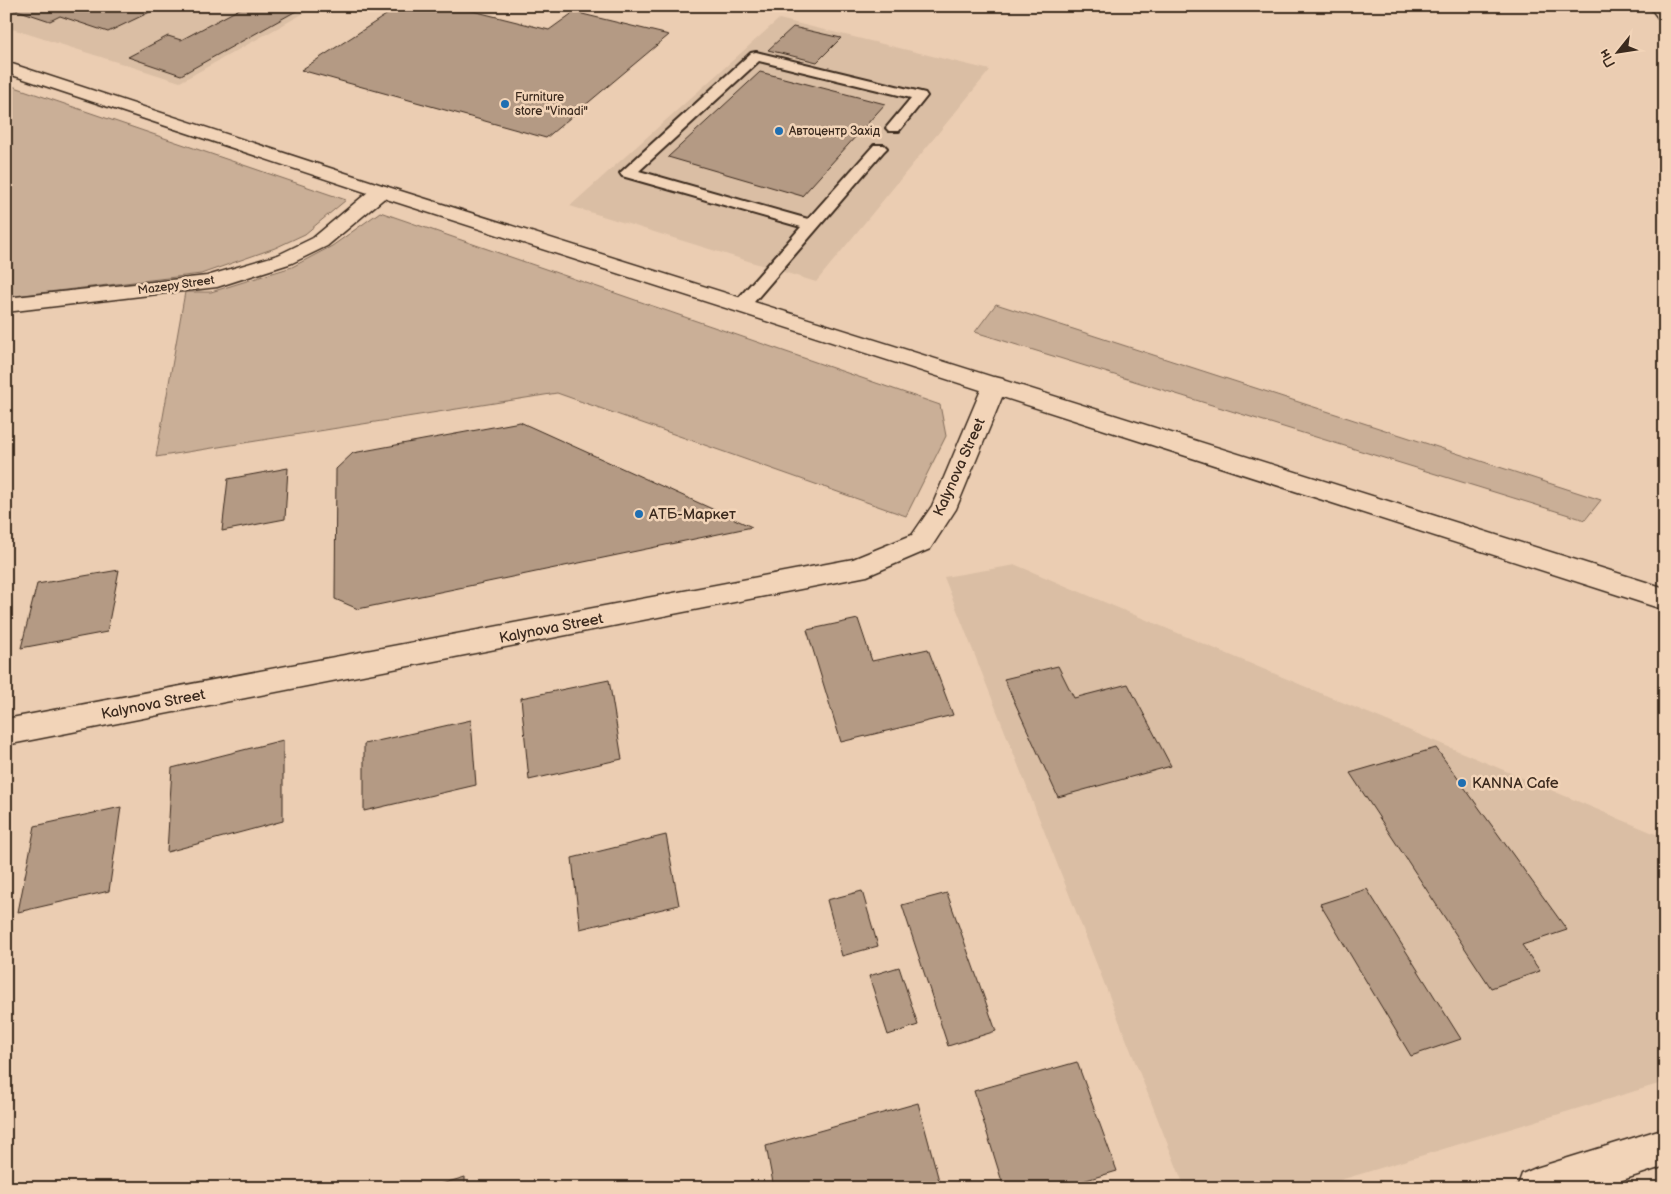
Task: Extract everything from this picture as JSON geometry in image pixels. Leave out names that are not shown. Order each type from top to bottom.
[{"type":"main road","points":[[1657,6],[1665,16]]},
{"type":"main road","points":[[6,67],[380,191],[1665,599]]},
{"type":"main road","name":"Mazepy Street","points":[[6,305],[209,282],[285,259],[320,242],[380,191]]},
{"type":"main road","name":"Kalynova Street","points":[[6,732],[857,569],[921,542],[943,509],[995,385]]},
{"type":"main road","points":[[1536,1188],[1665,1148]]},
{"type":"lane","points":[[812,225],[628,173],[756,56],[920,96],[894,128]]},
{"type":"lane","points":[[742,305],[879,148]]},
{"type":"shaded area","points":[[6,6],[317,6],[180,82],[6,27]]},
{"type":"shaded area","points":[[779,19],[990,70],[816,282],[570,206]]},
{"type":"shaded area","points":[[6,84],[346,200],[305,234],[275,248],[201,274],[6,297]]},
{"type":"shaded area","points":[[380,212],[940,405],[946,436],[906,516],[557,393],[156,457],[185,292],[211,292],[292,267],[332,246]]},
{"type":"shaded area","points":[[996,304],[1601,500],[1585,520],[975,332]]},
{"type":"shaded area","points":[[1016,565],[1665,838],[1665,1082],[1314,1188],[1185,1188],[944,577]]},
{"type":"building","points":[[15,6],[144,6],[142,7],[152,11],[108,32],[60,16],[50,21],[11,8]]},
{"type":"building","points":[[245,6],[285,6],[298,10],[181,75],[128,57],[168,36],[181,40]]},
{"type":"building","name":"Furniture store \"Vinadi\"","points":[[400,6],[453,6],[549,30],[574,12],[669,35],[546,138],[301,70]]},
{"type":"building","points":[[793,27],[841,38],[817,62],[768,50]]},
{"type":"building","name":"Автоцентр Захід","points":[[760,72],[885,104],[802,196],[668,157]]},
{"type":"building","points":[[520,422],[752,527],[358,609],[335,599],[336,469],[353,453]]},
{"type":"building","points":[[288,468],[285,519],[222,531],[228,479]]},
{"type":"building","points":[[119,570],[107,632],[21,648],[37,584]]},
{"type":"building","points":[[858,619],[872,661],[928,649],[953,715],[841,742],[807,630]]},
{"type":"building","points":[[1058,666],[1074,698],[1128,684],[1171,766],[1058,797],[1004,679]]},
{"type":"building","points":[[609,680],[622,759],[529,780],[521,698]]},
{"type":"building","points":[[471,720],[476,785],[364,811],[364,744]]},
{"type":"building","points":[[283,740],[283,821],[167,852],[172,768]]},
{"type":"building","points":[[1436,748],[1567,930],[1522,945],[1540,971],[1491,988],[1350,773]]},
{"type":"building","points":[[121,807],[109,891],[18,912],[35,826]]},
{"type":"building","points":[[666,835],[679,905],[580,929],[572,858]]},
{"type":"building","points":[[1367,889],[1461,1039],[1411,1056],[1320,904]]},
{"type":"building","points":[[862,891],[878,946],[842,956],[827,900]]},
{"type":"building","points":[[947,893],[996,1031],[948,1046],[902,905]]},
{"type":"building","points":[[899,967],[918,1025],[888,1035],[869,976]]},
{"type":"building","points":[[1077,1062],[1117,1171],[1059,1188],[1004,1188],[974,1091]]},
{"type":"building","points":[[918,1103],[941,1188],[774,1188],[766,1146]]},
{"type":"building","points":[[465,1177],[465,1188],[428,1188]]},
{"type":"place","name":"Furniture store \"Vinadi\"","points":[[505,104]]},
{"type":"place","name":"Автоцентр Захід","points":[[779,131]]},
{"type":"place","name":"АТБ-Маркет","points":[[639,514]]},
{"type":"place","name":"KANNA Cafe","points":[[1462,783]]}]
